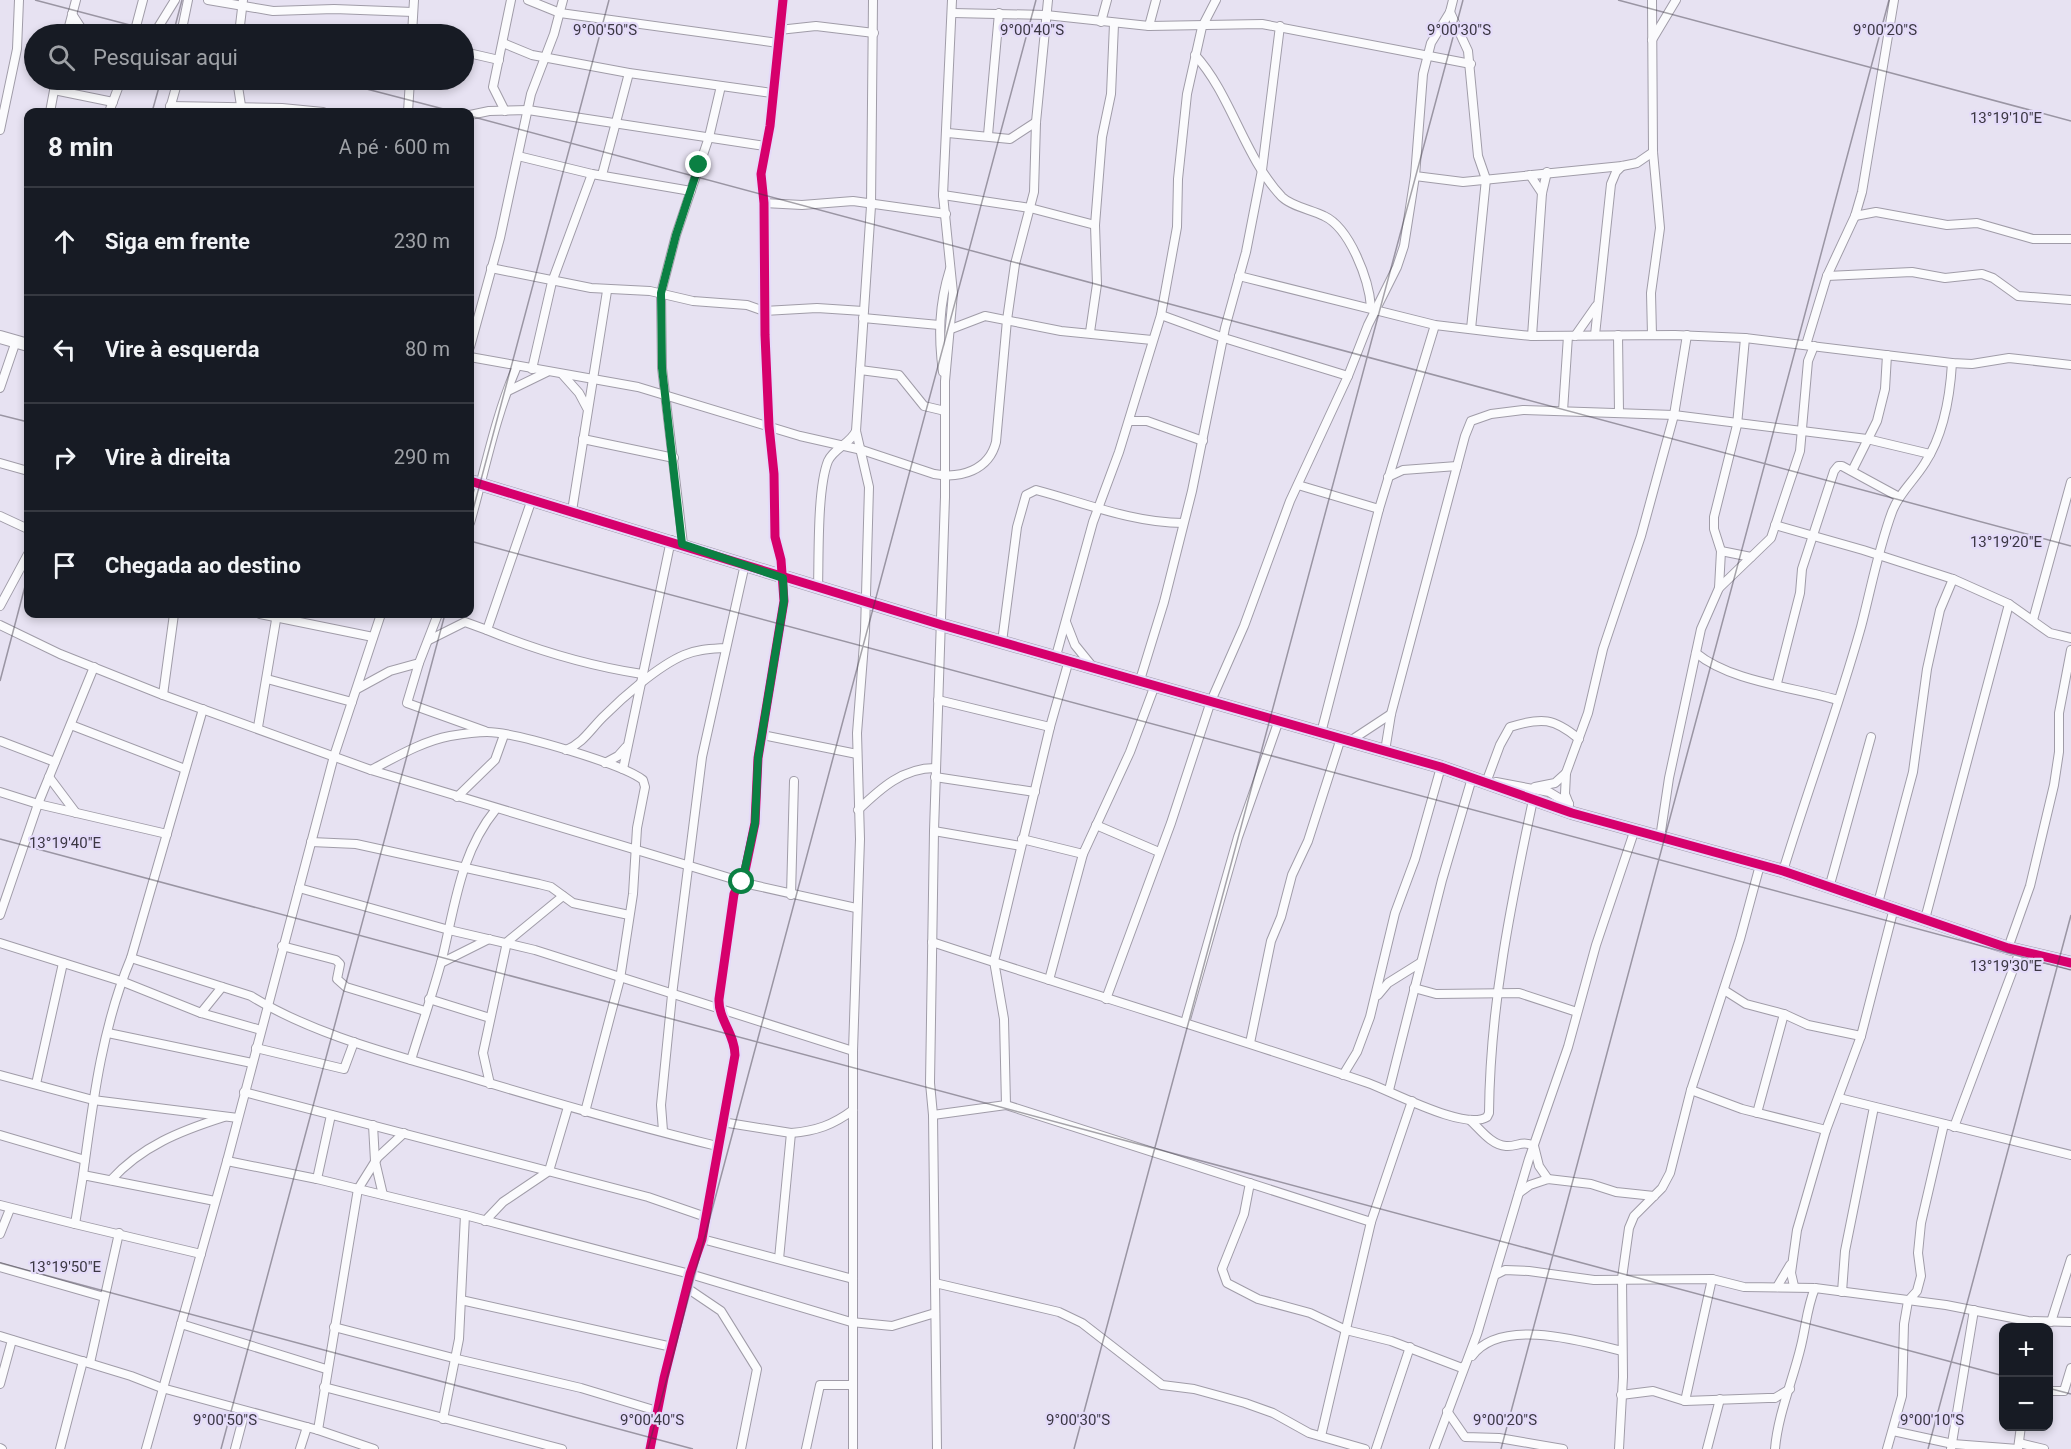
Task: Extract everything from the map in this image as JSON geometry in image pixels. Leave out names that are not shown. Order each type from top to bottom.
[{"type":"street","points":[[0,130],[17,49],[19,0]]},
{"type":"street","points":[[70,24],[76,0]]},
{"type":"street","points":[[137,24],[143,0]]},
{"type":"street","points":[[160,24],[175,0]]},
{"type":"street","points":[[183,24],[188,0]]},
{"type":"street","points":[[208,0],[243,3],[273,11],[413,12]]},
{"type":"street","points":[[352,0],[352,10]]},
{"type":"street","points":[[412,24],[414,0]]},
{"type":"street","points":[[506,111],[493,87],[511,0]]},
{"type":"street","points":[[528,0],[560,13],[778,44]]},
{"type":"street","points":[[474,332],[528,110],[563,0]]},
{"type":"street","points":[[650,1449],[690,1274],[702,1239],[735,1042],[719,1009],[734,894],[742,882],[755,823],[755,779],[784,601],[783,578],[775,537],[774,474],[769,426],[764,311],[764,203],[761,174],[770,126],[783,0]]},
{"type":"street","points":[[818,588],[822,485],[829,458],[853,438],[856,431],[871,206],[873,0]]},
{"type":"street","points":[[945,381],[951,329],[952,263],[943,195],[948,133],[952,0]]},
{"type":"street","points":[[474,358],[639,387],[945,476],[980,468],[993,452],[1015,264],[1035,192],[1036,122],[1048,0]]},
{"type":"street","points":[[1101,22],[1107,0]]},
{"type":"street","points":[[1149,26],[1156,0]]},
{"type":"street","points":[[1056,656],[1099,507],[1129,421],[1161,315],[1173,257],[1182,128],[1202,27],[1216,0]]},
{"type":"street","points":[[1106,999],[1211,701],[1241,635],[1298,485],[1404,246],[1415,176],[1420,92],[1427,56],[1450,12],[1453,0]]},
{"type":"street","points":[[1652,335],[1652,292],[1660,228],[1653,152],[1653,0]]},
{"type":"street","points":[[1652,40],[1676,0]]},
{"type":"street","points":[[1719,588],[1767,543],[1800,451],[1810,346],[1827,276],[1855,216],[1862,192],[1894,0]]},
{"type":"street","points":[[240,24],[243,3]]},
{"type":"street","points":[[1450,12],[1468,51],[1471,64],[1478,156],[1486,179],[1471,329]]},
{"type":"street","points":[[953,13],[1046,15],[1149,26],[1202,27],[1232,24],[1280,26],[1471,64]]},
{"type":"street","points":[[988,135],[999,13]]},
{"type":"street","points":[[72,14],[78,24]]},
{"type":"street","points":[[1090,332],[1096,284],[1095,225],[1102,137],[1111,94],[1114,24]]},
{"type":"street","points":[[779,30],[816,26],[874,33]]},
{"type":"street","points":[[1140,680],[1184,523],[1262,170],[1280,26]]},
{"type":"street","points":[[503,43],[532,55],[629,73],[772,93]]},
{"type":"street","points":[[474,54],[500,60]]},
{"type":"street","points":[[1196,55],[1210,75],[1262,170],[1282,198],[1326,217],[1339,227],[1365,275],[1375,308]]},
{"type":"street","points":[[602,175],[629,73]]},
{"type":"street","points":[[623,769],[642,674],[677,542],[674,458],[660,348],[661,293],[676,235],[709,137],[721,86]]},
{"type":"street","points":[[51,108],[54,90],[113,102]]},
{"type":"street","points":[[111,108],[116,90]]},
{"type":"street","points":[[170,108],[175,90]]},
{"type":"street","points":[[239,90],[242,108]]},
{"type":"street","points":[[408,108],[409,90]]},
{"type":"street","points":[[474,115],[528,110],[765,146]]},
{"type":"street","points":[[948,133],[1016,137],[1036,122]]},
{"type":"street","points":[[1415,176],[1453,182],[1622,166],[1637,163],[1653,152]]},
{"type":"street","points":[[518,156],[592,174],[692,191]]},
{"type":"street","points":[[1595,335],[1611,184],[1622,166]]},
{"type":"street","points":[[1532,336],[1542,193],[1547,172]]},
{"type":"street","points":[[532,369],[552,282],[592,174]]},
{"type":"street","points":[[1530,175],[1542,193]]},
{"type":"street","points":[[943,195],[1030,208],[1095,225]]},
{"type":"street","points":[[764,203],[802,206],[853,201],[871,206],[946,214]]},
{"type":"street","points":[[1855,216],[1876,212],[1947,225],[1977,223],[2033,239],[2071,239]]},
{"type":"street","points":[[937,1449],[933,1115],[930,1083],[935,773],[942,625],[945,476],[945,381],[939,325],[944,286],[952,263]]},
{"type":"street","points":[[491,268],[552,282],[607,291],[661,293],[693,301],[747,305],[764,311],[817,308],[939,325]]},
{"type":"street","points":[[1827,276],[1912,272],[1946,278],[1982,274],[1993,278],[2018,296],[2071,300]]},
{"type":"street","points":[[1239,276],[1375,308],[1435,325],[1532,336],[1687,335],[1746,338],[1952,363],[1971,364],[2009,358],[2071,365]]},
{"type":"street","points":[[572,511],[587,408],[595,379],[607,291]]},
{"type":"street","points":[[1563,411],[1572,336],[1597,306]]},
{"type":"street","points":[[1161,315],[1224,338],[1348,376]]},
{"type":"street","points":[[951,329],[985,316],[1061,331],[1090,332],[1152,340]]},
{"type":"street","points":[[1321,733],[1378,508],[1435,325]]},
{"type":"street","points":[[1618,335],[1619,412]]},
{"type":"street","points":[[1569,804],[1565,794],[1566,773],[1579,740],[1603,649],[1641,536],[1674,415],[1687,335]]},
{"type":"street","points":[[0,337],[22,343],[0,388]]},
{"type":"street","points":[[1660,838],[1669,778],[1677,750],[1695,653],[1701,629],[1719,588],[1721,551],[1714,529],[1714,517],[1737,425],[1746,338]]},
{"type":"street","points":[[1852,471],[1877,421],[1882,405],[1887,354]]},
{"type":"street","points":[[1783,871],[1861,628],[1878,554],[1899,497],[1930,454],[1944,417],[1952,363]]},
{"type":"street","points":[[517,366],[476,482],[942,625],[1092,666],[1533,794],[1586,817],[1783,871],[2014,949],[2071,963]]},
{"type":"street","points":[[860,370],[898,375],[924,406],[945,411]]},
{"type":"street","points":[[508,391],[547,372]]},
{"type":"street","points":[[563,375],[579,393],[587,408]]},
{"type":"street","points":[[1386,751],[1391,714],[1464,436],[1472,421],[1508,411],[1674,415],[1737,425],[1867,439],[1930,454]]},
{"type":"street","points":[[1129,421],[1147,421],[1203,441]]},
{"type":"street","points":[[853,1449],[851,1322],[853,1051],[860,839],[857,754],[858,702],[866,602],[869,487],[856,431]]},
{"type":"street","points":[[583,439],[674,458]]},
{"type":"street","points":[[0,463],[24,470]]},
{"type":"street","points":[[1388,477],[1403,470],[1457,465]]},
{"type":"street","points":[[1777,684],[1800,592],[1802,569],[1815,536],[1834,471],[1838,466],[1842,466],[1899,497]]},
{"type":"street","points":[[2033,620],[2069,501],[2071,482]]},
{"type":"street","points":[[1298,485],[1378,508]]},
{"type":"street","points":[[1002,642],[1014,548],[1026,495],[1036,490],[1150,522],[1184,523]]},
{"type":"street","points":[[487,630],[532,499]]},
{"type":"street","points":[[0,516],[24,527]]},
{"type":"street","points":[[1775,525],[1878,554],[1953,579],[2009,604],[2050,633],[2071,638]]},
{"type":"street","points":[[1721,551],[1751,557]]},
{"type":"street","points":[[0,606],[24,561]]},
{"type":"street","points":[[663,1131],[661,1104],[672,995],[702,757],[745,564]]},
{"type":"street","points":[[1878,903],[1913,772],[1927,669],[1940,610],[1953,579]]},
{"type":"street","points":[[1925,919],[2009,604]]},
{"type":"street","points":[[163,695],[173,618]]},
{"type":"street","points":[[258,727],[277,618]]},
{"type":"street","points":[[290,618],[373,637]]},
{"type":"street","points":[[146,1449],[227,1161],[334,756],[380,618]]},
{"type":"street","points":[[437,618],[407,703],[488,732],[566,750],[623,769],[641,778],[645,783],[620,979],[585,1112]]},
{"type":"street","points":[[1065,621],[1075,645],[1092,666]]},
{"type":"street","points":[[428,641],[465,622],[524,645],[594,665],[642,674]]},
{"type":"street","points":[[0,625],[60,654],[163,695],[258,727],[370,770],[635,851],[689,864],[742,882],[856,909]]},
{"type":"street","points":[[566,750],[580,745],[607,713],[683,655],[700,650],[726,648]]},
{"type":"street","points":[[1954,1127],[2014,949],[2030,886],[2054,785],[2059,752],[2059,713],[2071,650]]},
{"type":"street","points":[[1695,653],[1710,665],[1740,676],[1838,700]]},
{"type":"street","points":[[1006,1105],[1004,1018],[994,961],[1050,727],[1070,660]]},
{"type":"street","points":[[357,689],[390,671],[419,663]]},
{"type":"street","points":[[1692,669],[1710,665]]},
{"type":"street","points":[[0,915],[38,804],[94,667]]},
{"type":"street","points":[[267,679],[352,702]]},
{"type":"street","points":[[1048,980],[1083,854],[1130,752],[1155,685]]},
{"type":"street","points":[[938,700],[1050,727]]},
{"type":"street","points":[[75,1224],[93,1100],[108,1033],[121,981],[131,958],[203,709]]},
{"type":"street","points":[[1250,1043],[1271,941],[1281,917],[1292,875],[1311,834],[1345,740],[1391,714]]},
{"type":"street","points":[[1185,1023],[1238,837],[1279,720]]},
{"type":"street","points":[[1389,1090],[1420,963],[1479,779],[1510,728],[1536,721],[1550,721],[1560,725],[1579,740]]},
{"type":"street","points":[[70,725],[185,769]]},
{"type":"street","points":[[370,770],[430,741],[450,736],[488,732]]},
{"type":"street","points":[[457,797],[495,760],[504,735]]},
{"type":"street","points":[[762,735],[857,754]]},
{"type":"street","points":[[1829,888],[1871,737]]},
{"type":"street","points":[[0,741],[55,762]]},
{"type":"street","points":[[605,763],[618,756],[628,745]]},
{"type":"street","points":[[1343,1075],[1363,1038],[1376,998],[1384,951],[1422,838],[1441,767]]},
{"type":"street","points":[[858,810],[883,786],[917,768],[1035,792]]},
{"type":"street","points":[[1533,794],[1555,783],[1566,773]]},
{"type":"street","points":[[49,777],[76,813]]},
{"type":"street","points":[[791,895],[794,781]]},
{"type":"street","points":[[0,792],[38,804],[167,834]]},
{"type":"street","points":[[1533,794],[1559,796],[1586,817]]},
{"type":"street","points":[[932,942],[1250,1043],[1389,1090],[1445,1116],[1484,1120],[1489,1113],[1497,993],[1513,892],[1533,794]]},
{"type":"street","points":[[411,1060],[441,963],[462,867],[479,831],[496,809]]},
{"type":"street","points":[[1096,825],[1159,852]]},
{"type":"street","points":[[934,831],[1083,854]]},
{"type":"street","points":[[1434,1449],[1462,1368],[1477,1334],[1519,1193],[1578,1012],[1596,945],[1634,832]]},
{"type":"street","points":[[311,842],[356,844],[551,887],[573,903],[629,915]]},
{"type":"street","points":[[1618,1449],[1622,1278],[1629,1228],[1634,1216],[1662,1188],[1670,1173],[1691,1090],[1724,990],[1760,865]]},
{"type":"street","points":[[299,888],[449,930],[507,942],[576,962],[620,979],[853,1051]]},
{"type":"street","points":[[490,1084],[483,1053],[507,942],[563,896]]},
{"type":"street","points":[[1794,1286],[1792,1262],[1797,1230],[1826,1130],[1861,1036],[1894,908]]},
{"type":"street","points":[[441,963],[489,939]]},
{"type":"street","points":[[1,946],[121,981],[201,1013],[261,1030]]},
{"type":"street","points":[[282,946],[336,960],[340,964],[337,979],[346,987],[425,1011]]},
{"type":"street","points":[[131,958],[251,996],[268,1007],[354,1042],[585,1112],[717,1146]]},
{"type":"street","points":[[36,1084],[63,963]]},
{"type":"street","points":[[1376,998],[1389,983],[1420,963]]},
{"type":"street","points":[[201,1013],[222,987]]},
{"type":"street","points":[[1414,988],[1436,994],[1519,993],[1578,1012]]},
{"type":"street","points":[[1724,990],[1746,1004],[1784,1014],[1808,1024],[1861,1036]]},
{"type":"street","points":[[429,999],[490,1018]]},
{"type":"street","points":[[1757,1113],[1784,1014]]},
{"type":"street","points":[[108,1033],[252,1062]]},
{"type":"street","points":[[256,1048],[344,1069],[354,1042]]},
{"type":"street","points":[[0,1075],[93,1100],[238,1118]]},
{"type":"street","points":[[1691,1090],[1757,1113],[1826,1130]]},
{"type":"street","points":[[244,1092],[648,1197],[706,1217]]},
{"type":"street","points":[[1839,1098],[2071,1155]]},
{"type":"street","points":[[1320,1436],[1371,1222],[1412,1101]]},
{"type":"street","points":[[933,1115],[1006,1105],[1371,1222]]},
{"type":"street","points":[[485,1221],[503,1202],[549,1171],[568,1107]]},
{"type":"street","points":[[1842,1292],[1845,1251],[1874,1107]]},
{"type":"street","points":[[722,1122],[790,1133],[828,1126],[853,1110]]},
{"type":"street","points":[[317,1179],[332,1115]]},
{"type":"street","points":[[111,1180],[128,1162],[156,1142],[226,1117]]},
{"type":"street","points":[[1470,1120],[1488,1137],[1502,1146],[1526,1142],[1534,1146],[1539,1166],[1548,1179]]},
{"type":"street","points":[[1887,1449],[1902,1396],[1902,1343],[1908,1301],[1917,1291],[1921,1276],[1918,1253],[1921,1223],[1944,1124]]},
{"type":"street","points":[[373,1125],[375,1161],[383,1195]]},
{"type":"street","points":[[318,1430],[326,1369],[358,1189],[375,1161],[404,1133]]},
{"type":"street","points":[[779,1259],[790,1133]]},
{"type":"street","points":[[0,1135],[85,1160]]},
{"type":"street","points":[[227,1161],[317,1179],[465,1215],[690,1274],[851,1322],[892,1326],[935,1313]]},
{"type":"street","points":[[83,1174],[215,1201]]},
{"type":"street","points":[[1519,1193],[1530,1185],[1548,1179],[1591,1184],[1616,1192],[1654,1196]]},
{"type":"street","points":[[1250,1183],[1244,1214],[1224,1260],[1223,1278],[1227,1283],[1258,1299],[1310,1313],[1346,1330],[1410,1347],[1462,1368]]},
{"type":"street","points":[[0,1205],[201,1254]]},
{"type":"street","points":[[0,1234],[10,1209]]},
{"type":"street","points":[[443,1419],[457,1359],[465,1215]]},
{"type":"street","points":[[60,1449],[87,1362],[119,1233]]},
{"type":"street","points":[[702,1239],[853,1279]]},
{"type":"street","points":[[2051,1322],[2071,1260]]},
{"type":"street","points":[[1499,1262],[1505,1270]]},
{"type":"street","points":[[1777,1287],[1792,1262]]},
{"type":"street","points":[[0,1267],[104,1297]]},
{"type":"street","points":[[1495,1275],[1505,1270],[1540,1271],[1594,1280],[1712,1278],[1744,1287],[1815,1288],[1974,1310],[2028,1321],[2071,1322]]},
{"type":"street","points":[[1685,1401],[1712,1278]]},
{"type":"street","points":[[935,1282],[1059,1312],[1082,1323],[1161,1385],[1194,1389],[1245,1403],[1320,1436],[1365,1449]]},
{"type":"street","points":[[687,1288],[721,1311],[757,1369],[741,1449]]},
{"type":"street","points":[[1775,1449],[1776,1433],[1802,1343],[1808,1304],[1815,1288]]},
{"type":"street","points":[[461,1300],[672,1347]]},
{"type":"street","points":[[1952,1447],[1974,1310]]},
{"type":"street","points":[[181,1324],[326,1369]]},
{"type":"street","points":[[334,1327],[581,1388],[657,1411]]},
{"type":"street","points":[[1462,1368],[1478,1348],[1507,1335],[1530,1335],[1586,1342],[1622,1351]]},
{"type":"street","points":[[0,1336],[87,1362],[162,1388],[318,1430],[370,1448]]},
{"type":"street","points":[[0,1384],[12,1340]]},
{"type":"street","points":[[1376,1449],[1410,1347]]},
{"type":"street","points":[[2053,1391],[2068,1392],[2071,1368]]},
{"type":"street","points":[[806,1449],[820,1385],[852,1385]]},
{"type":"street","points":[[324,1387],[562,1449]]},
{"type":"street","points":[[1621,1395],[1653,1391],[1685,1401],[1775,1398],[1790,1389]]},
{"type":"street","points":[[1707,1449],[1720,1399]]},
{"type":"street","points":[[235,1449],[245,1411]]},
{"type":"street","points":[[1447,1411],[1465,1437],[1498,1438],[1563,1449]]},
{"type":"street","points":[[300,1449],[307,1427]]},
{"type":"street","points":[[1893,1431],[1952,1447],[2044,1449]]},
{"type":"street","points":[[2018,1447],[2020,1431]]},
{"type":"cycle path","points":[[650,1449],[664,1378],[690,1274],[702,1239],[735,1055],[732,1040],[721,1013],[719,999],[734,894],[745,871],[755,823],[758,758],[784,601],[781,560],[775,537],[774,474],[769,426],[765,335],[764,203],[761,174],[770,126],[783,0]]},
{"type":"cycle path","points":[[474,482],[942,625],[1441,767],[1572,813],[1783,871],[2008,948],[2071,963]]},
{"type":"route","points":[[699,165],[664,275],[661,293],[660,348],[682,544],[783,578],[784,601],[755,779],[757,803],[755,823],[742,882]]}]
